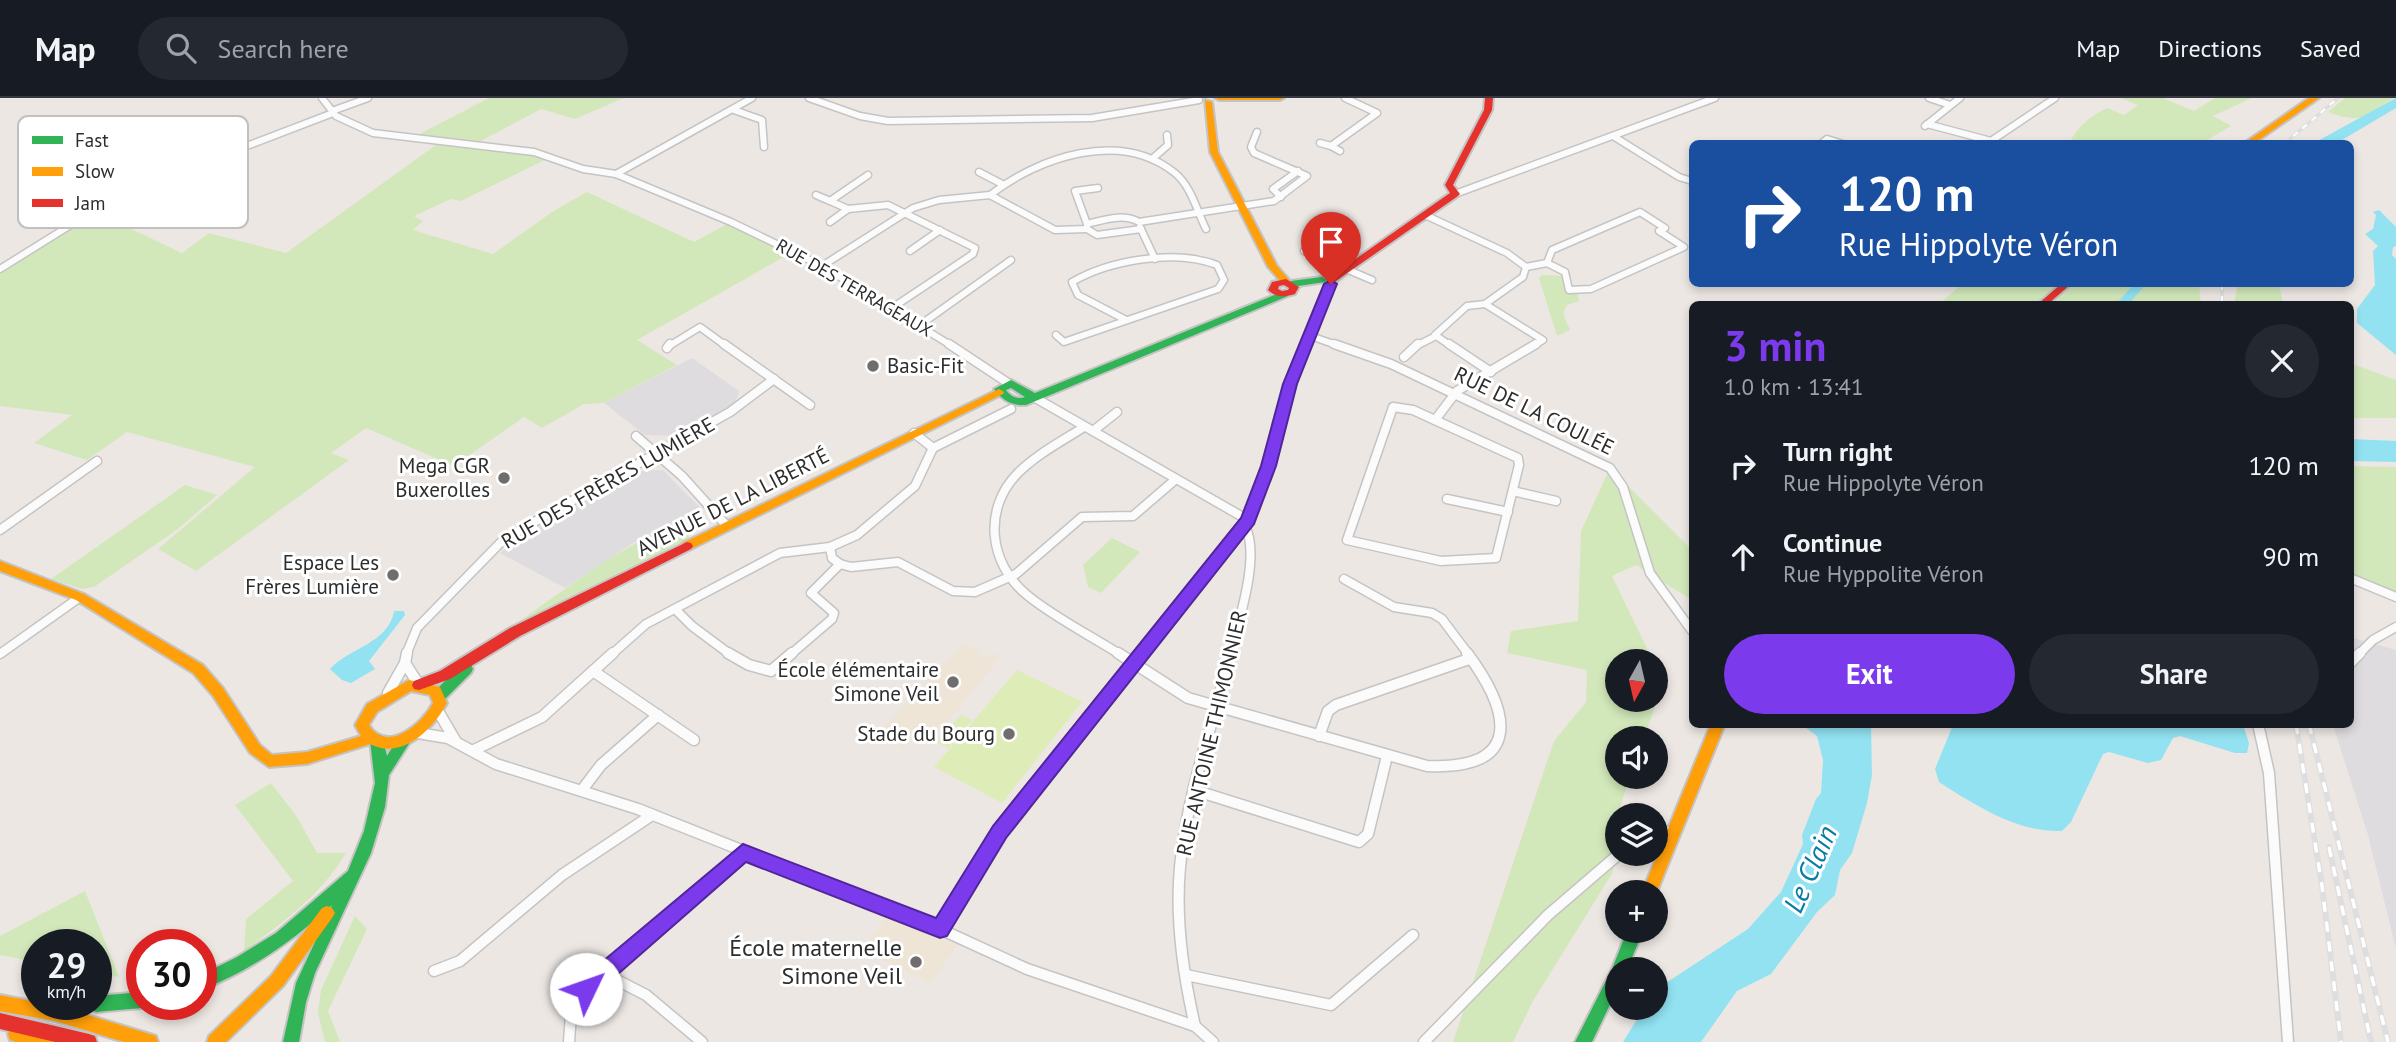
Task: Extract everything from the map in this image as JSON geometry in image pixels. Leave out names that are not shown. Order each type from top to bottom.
[{"type":"main road","points":[[1280,98],[1208,99],[1214,152],[1284,287]]},
{"type":"main road","points":[[1003,387],[1015,384],[1032,396],[1252,308],[1284,287],[1326,282],[1455,194],[1449,184],[1488,110],[1489,98]]},
{"type":"main road","points":[[2252,140],[2315,98]]},
{"type":"main road","points":[[2046,301],[2063,287]]},
{"type":"main road","name":"AVENUE DE LA LIBERTÉ","points":[[419,685],[445,675],[515,632],[1003,387]]},
{"type":"main road","points":[[0,566],[80,597],[198,669],[211,683],[262,757],[285,763],[318,752],[375,739],[405,739],[418,733],[438,711],[439,696],[435,691],[419,685],[388,693],[372,706],[365,721],[347,737],[318,752]]},
{"type":"main road","name":"AVENUE DE LA LIBERTÉ","points":[[439,696],[487,650]]},
{"type":"main road","points":[[291,1042],[298,996],[311,961],[347,895],[377,812],[381,755],[375,739],[368,734],[365,721]]},
{"type":"main road","points":[[1654,880],[1716,728]]},
{"type":"main road","points":[[380,778],[405,739]]},
{"type":"main road","points":[[217,976],[249,962],[293,933],[354,873]]},
{"type":"main road","points":[[215,1042],[277,981],[354,873]]},
{"type":"main road","points":[[0,995],[21,997]]},
{"type":"main road","points":[[1583,1042],[1605,998]]},
{"type":"main road","points":[[0,1003],[55,1013],[150,1042]]},
{"type":"main road","points":[[0,1021],[89,1042]]},
{"type":"main road","points":[[0,1031],[45,1042]]},
{"type":"street","points":[[322,98],[332,112]]},
{"type":"street","points":[[248,145],[368,98]]},
{"type":"street","points":[[616,174],[752,98]]},
{"type":"street","points":[[809,98],[860,116],[888,121],[1091,118],[1208,99]]},
{"type":"street","points":[[1331,146],[1377,116],[1374,110],[1345,98]]},
{"type":"street","points":[[1692,98],[1703,103]]},
{"type":"street","points":[[1455,194],[1715,98]]},
{"type":"street","points":[[1930,98],[1950,105]]},
{"type":"street","points":[[1959,98],[1926,125],[1987,140]]},
{"type":"street","points":[[1992,140],[2054,98]]},
{"type":"street","points":[[734,110],[763,121],[761,141],[764,147]]},
{"type":"street","name":"RUE DES TERRAGEAUX","points":[[332,112],[373,133],[534,152],[583,169],[616,174],[731,222],[822,266],[1000,375],[1003,387]]},
{"type":"street","points":[[1098,188],[1075,191],[1087,226],[1097,236],[1281,197],[1307,177],[1254,153],[1251,148],[1257,132]]},
{"type":"street","points":[[1152,159],[1168,145],[1167,135]]},
{"type":"street","points":[[1613,136],[1679,177],[1689,180]]},
{"type":"street","points":[[1320,143],[1340,152]]},
{"type":"street","points":[[990,195],[1002,184],[1033,165],[1073,154],[1118,152],[1152,159],[1177,174],[1206,229]]},
{"type":"street","points":[[1281,197],[1273,189],[1298,171]]},
{"type":"street","points":[[979,172],[1002,184]]},
{"type":"street","points":[[830,201],[868,175]]},
{"type":"street","points":[[816,195],[848,209]]},
{"type":"street","points":[[822,266],[925,202],[990,195],[1055,230],[1065,232],[1126,217],[1136,218],[1155,260]]},
{"type":"street","points":[[830,222],[848,209],[881,204],[973,245],[975,253],[892,308]]},
{"type":"street","points":[[1425,215],[1507,253],[1526,267],[1547,263],[1565,272],[1569,289],[1588,290],[1684,247],[1659,231],[1665,228],[1640,212],[1552,250],[1547,263]]},
{"type":"street","points":[[0,269],[66,228]]},
{"type":"street","points":[[910,251],[940,230]]},
{"type":"street","points":[[1304,251],[1371,280]]},
{"type":"street","points":[[920,325],[1011,260]]},
{"type":"street","points":[[1056,335],[1064,342],[1126,320],[1224,284],[1223,277],[1213,262],[1155,260],[1088,272],[1072,282],[1073,290],[1078,295],[1126,320]]},
{"type":"street","points":[[1404,357],[1420,342],[1436,336],[1468,306],[1485,304],[1523,277],[1526,267]]},
{"type":"street","points":[[940,929],[1000,832],[1246,523],[1268,466],[1290,384],[1326,282]]},
{"type":"street","points":[[1436,421],[1449,405],[1454,393],[1543,340],[1485,304]]},
{"type":"street","points":[[667,348],[700,327],[810,405]]},
{"type":"street","name":"RUE DE LA COULÉE","points":[[1308,335],[1391,364],[1602,462],[1618,476],[1648,568],[1671,606],[1689,627]]},
{"type":"street","points":[[1436,336],[1491,372]]},
{"type":"street","name":"RUE DES FRÈRES LUMIÈRE","points":[[388,693],[405,663],[408,647],[417,628],[504,540],[735,409],[756,390],[774,379]]},
{"type":"street","points":[[1032,396],[1176,479],[1246,523]]},
{"type":"street","points":[[1393,407],[1411,410],[1518,458],[1513,491],[1498,556],[1491,559],[1441,561],[1347,540],[1393,407]]},
{"type":"street","points":[[474,750],[542,717],[638,629],[780,553],[830,547],[857,535],[915,486],[933,448],[1010,409]]},
{"type":"street","points":[[1093,431],[1117,412]]},
{"type":"street","points":[[1084,426],[1020,472],[1000,500],[993,528],[993,545],[1010,578],[1027,595],[1178,693],[1387,756],[1442,768],[1467,765],[1489,752],[1498,737],[1500,711],[1496,698],[1440,617],[1394,607],[1343,579]]},
{"type":"street","points":[[914,433],[933,448]]},
{"type":"street","points":[[636,436],[695,489],[727,526]]},
{"type":"street","points":[[0,530],[97,461]]},
{"type":"street","points":[[830,547],[832,558],[840,564],[877,566],[898,562],[959,593],[975,592],[1010,578],[1082,517],[1095,515],[1118,519],[1133,516],[1176,479]]},
{"type":"street","points":[[1513,491],[1556,501]]},
{"type":"street","points":[[1447,499],[1508,512]]},
{"type":"street","name":"RUE ANTOINE THIMONNIER","points":[[1195,1026],[1186,975],[1180,883],[1194,790],[1217,706],[1250,562],[1251,536],[1246,523]]},
{"type":"street","points":[[675,609],[689,626],[733,655],[760,671],[771,671],[832,619],[834,613],[831,608],[811,593],[840,564]]},
{"type":"street","points":[[2354,580],[2396,597]]},
{"type":"street","points":[[0,654],[80,597]]},
{"type":"street","points":[[2354,659],[2373,640],[2396,627]]},
{"type":"street","points":[[1319,736],[1328,711],[1336,705],[1469,659]]},
{"type":"street","points":[[405,663],[419,685]]},
{"type":"street","points":[[593,671],[694,740]]},
{"type":"street","points":[[438,711],[457,743]]},
{"type":"street","points":[[582,790],[608,758],[658,715]]},
{"type":"street","points":[[2259,728],[2269,773],[2288,1042]]},
{"type":"street","points":[[418,733],[437,735],[474,750],[496,764],[652,814],[743,853],[940,929],[1027,969],[1195,1026],[1213,1042]]},
{"type":"street","points":[[1194,790],[1359,842],[1368,834],[1387,756]]},
{"type":"street","points":[[434,971],[460,961],[562,875],[652,814]]},
{"type":"street","points":[[569,1042],[568,1027],[574,1006],[586,989],[743,853]]},
{"type":"street","points":[[1424,1042],[1548,915],[1605,866]]},
{"type":"street","points":[[1186,975],[1331,1005],[1413,935]]},
{"type":"street","points":[[603,973],[646,995],[702,1042]]},
{"type":"shaded area","points":[[692,358],[739,391],[735,404],[674,436],[645,435],[604,403]]},
{"type":"shaded area","points":[[663,470],[700,508],[641,538],[565,588],[500,553],[517,539],[639,471]]},
{"type":"shaded area","points":[[2354,638],[2396,650],[2396,949],[2368,835],[2334,728],[2354,728]]},
{"type":"shaded area","name":"École élémentaire Simone Veil","points":[[964,643],[981,652],[979,655],[986,659],[992,653],[1000,657],[957,711],[928,740],[916,733],[904,748],[877,734]]},
{"type":"shaded area","name":"École maternelle Simone Veil","points":[[886,917],[958,945],[930,983],[863,950]]},
{"type":"green space","points":[[489,98],[624,98],[575,119],[541,109],[477,143],[551,157],[461,201],[451,199],[414,216],[423,221],[413,230],[493,254],[552,212],[587,192],[694,242],[731,222],[789,254],[637,340],[677,365],[604,403],[584,404],[542,428],[524,417],[454,466],[366,428],[331,453],[349,460],[196,571],[158,549],[255,467],[127,432],[87,460],[34,443],[72,415],[0,406],[0,269],[66,228],[129,228],[182,253],[209,233],[286,253],[440,142],[410,139]]},
{"type":"green space","points":[[2121,98],[2163,98],[2194,111],[2215,98],[2252,98],[2213,116],[2231,126],[2207,140],[2071,140],[2085,123],[2101,111],[2107,108],[2124,115],[2138,105]]},
{"type":"green space","points":[[2345,98],[2394,98],[2363,117],[2349,118],[2328,112]]},
{"type":"green space","points":[[1542,275],[1564,276],[1568,292],[1577,293],[1579,301],[1567,305],[1564,315],[1570,330],[1557,336],[1539,278]]},
{"type":"green space","points":[[1959,287],[2199,287],[2201,301],[1942,301]]},
{"type":"green space","points":[[2237,287],[2280,287],[2282,301],[2235,301]]},
{"type":"green space","points":[[2354,364],[2396,380],[2396,418],[2354,418]]},
{"type":"green space","points":[[2354,466],[2396,467],[2396,595],[2354,577]]},
{"type":"green space","points":[[1610,468],[1689,547],[1689,598],[1636,565],[1612,576],[1647,649],[1605,649],[1605,712],[1653,712],[1648,726],[1605,726],[1605,789],[1626,789],[1621,803],[1605,803],[1605,866],[1613,866],[1613,872],[1608,880],[1605,880],[1605,885],[1533,1001],[1513,1042],[1453,1042],[1554,741],[1586,702],[1587,670],[1507,653],[1511,631],[1578,621],[1581,531]]},
{"type":"green space","points":[[185,485],[217,495],[178,529],[94,587],[82,589],[51,579]]},
{"type":"green space","points":[[676,520],[690,538],[518,622],[602,563]]},
{"type":"green space","points":[[1112,538],[1140,552],[1101,593],[1088,587],[1083,565]]},
{"type":"green space","name":"Stade du Bourg","points":[[1017,670],[1082,702],[1002,803],[934,767]]},
{"type":"green space","points":[[961,715],[972,720],[948,748],[937,742]]},
{"type":"green space","points":[[271,783],[297,817],[317,853],[346,853],[312,896],[244,951],[246,919],[293,881],[235,805]]},
{"type":"green space","points":[[85,891],[100,929],[21,929],[21,959],[0,955],[0,936]]},
{"type":"green space","points":[[355,916],[367,929],[328,1011],[340,1042],[325,1042],[318,1013],[321,990]]},
{"type":"green space","points":[[112,959],[119,977],[112,976]]},
{"type":"water","points":[[2396,98],[2396,108],[2342,140],[2319,140]]},
{"type":"water","points":[[2379,210],[2396,227],[2396,246],[2393,247],[2392,255],[2396,259],[2396,355],[2357,323],[2357,309],[2375,285],[2373,251],[2378,246],[2365,234],[2373,229],[2376,215],[2373,212]]},
{"type":"water","points":[[2354,439],[2396,441],[2396,462],[2354,461]]},
{"type":"water","points":[[394,611],[404,611],[405,615],[369,661],[375,669],[351,683],[342,680],[330,669],[385,631]]},
{"type":"water","name":"Le Clain","points":[[1806,728],[1871,728],[1872,775],[1867,803],[1852,853],[1840,870],[1835,895],[1817,912],[1771,974],[1737,991],[1701,1042],[1623,1042],[1637,1020],[1668,1020],[1668,982],[1748,929],[1781,892],[1803,844],[1802,835],[1821,793],[1823,760],[1817,736]]},
{"type":"water","points":[[1952,728],[2244,728],[2249,743],[2247,753],[2235,753],[2180,736],[2173,738],[2161,760],[2148,763],[2109,752],[2103,754],[2071,822],[2062,831],[2029,827],[1998,816],[1939,782],[1935,769]]},
{"type":"waterway","points":[[2125,301],[2137,287]]},
{"type":"railway","points":[[2289,140],[2338,98]]},
{"type":"railway","points":[[2222,287],[2222,301]]},
{"type":"railway","points":[[2297,728],[2322,886],[2341,1042]]},
{"type":"railway","points":[[2310,728],[2388,1042]]},
{"type":"railway","points":[[2329,847],[2371,1042]]},
{"type":"traffic: fast","points":[[1291,284],[1322,280]]},
{"type":"traffic: fast","points":[[1032,396],[1011,383],[999,389],[1006,398],[1022,402],[1284,294]]},
{"type":"traffic: fast","points":[[439,696],[466,669]]},
{"type":"traffic: fast","points":[[383,773],[405,739]]},
{"type":"traffic: fast","points":[[291,1042],[298,1002],[307,973],[354,876],[372,831],[382,783],[377,740]]},
{"type":"traffic: fast","points":[[217,976],[243,963],[281,938],[350,877]]},
{"type":"traffic: fast","points":[[1624,957],[1630,943]]},
{"type":"traffic: fast","points":[[1583,1042],[1605,998]]},
{"type":"traffic: fast","points":[[112,1003],[126,1001]]},
{"type":"traffic: slow","points":[[1219,98],[1280,98]]},
{"type":"traffic: slow","points":[[2253,140],[2315,98]]},
{"type":"traffic: slow","points":[[1208,102],[1214,152],[1273,267],[1286,282]]},
{"type":"traffic: slow","points":[[687,546],[999,392]]},
{"type":"traffic: slow","points":[[0,566],[80,597],[198,669],[218,692],[255,749],[269,761],[307,758],[373,738]]},
{"type":"traffic: slow","points":[[409,685],[435,691],[440,703],[426,724],[403,740],[391,743],[379,743],[369,737],[362,725],[372,708],[409,685]]},
{"type":"traffic: slow","points":[[1654,880],[1716,728]]},
{"type":"traffic: slow","points":[[215,1042],[277,981],[327,913]]},
{"type":"traffic: slow","points":[[0,1003],[55,1013],[150,1042]]},
{"type":"traffic: slow","points":[[16,1034],[45,1042]]},
{"type":"traffic: jam","points":[[1330,281],[1455,194],[1449,185],[1488,110],[1489,98]]},
{"type":"traffic: jam","points":[[1286,282],[1294,287],[1292,292],[1280,294],[1273,290],[1275,284],[1286,282]]},
{"type":"traffic: jam","points":[[2046,301],[2063,287]]},
{"type":"traffic: jam","points":[[419,685],[445,675],[515,632],[687,546]]},
{"type":"traffic: jam","points":[[0,1021],[89,1042]]},
{"type":"place","name":"Basic-Fit","points":[[873,366]]},
{"type":"place","name":"Mega CGR Buxerolles","points":[[504,478]]},
{"type":"place","name":"Espace Les Frères Lumière","points":[[393,575]]},
{"type":"place","name":"École élémentaire Simone Veil","points":[[953,682]]},
{"type":"place","name":"Stade du Bourg","points":[[1009,734]]},
{"type":"place","name":"École maternelle Simone Veil","points":[[916,962]]},
{"type":"route","points":[[586,989],[743,853],[940,929],[1000,832],[1253,512],[1290,384],[1323,297],[1331,284]]}]
